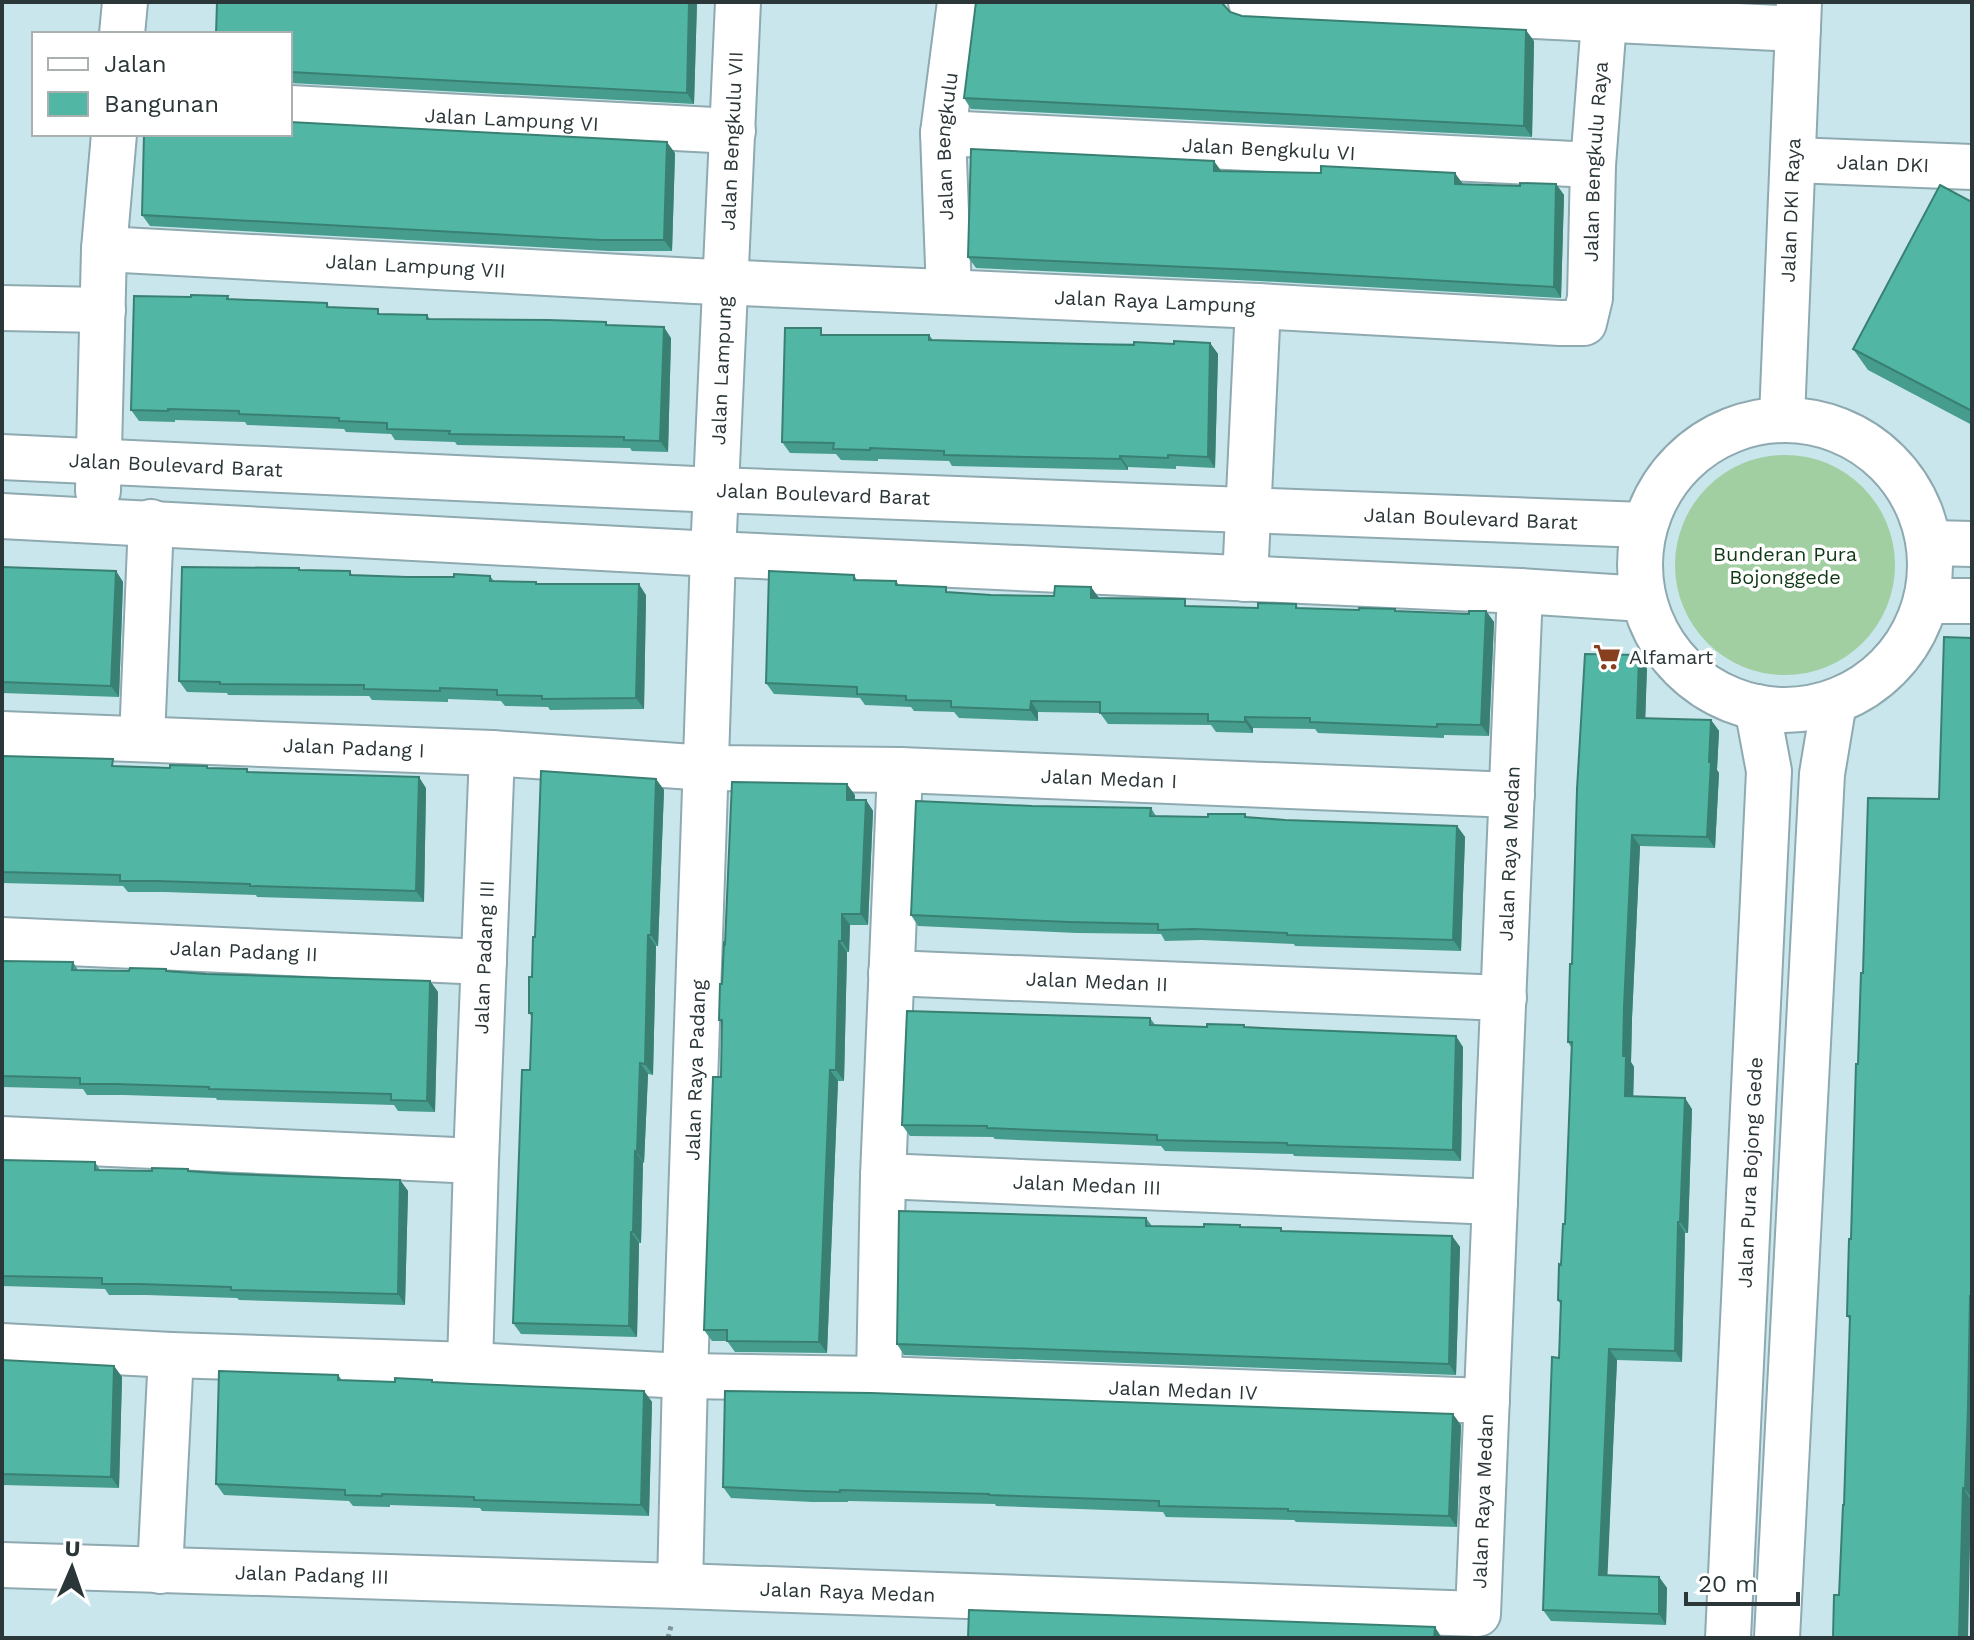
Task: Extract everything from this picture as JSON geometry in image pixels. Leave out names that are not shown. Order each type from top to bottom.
[{"type":"street","points":[[122,32],[125,2]]},
{"type":"street","name":"Jalan Bengkulu VII","points":[[726,282],[738,2]]},
{"type":"street","name":"Jalan Bengkulu","points":[[949,292],[943,133],[960,2]]},
{"type":"street","points":[[1251,2],[1799,16]]},
{"type":"street","name":"Jalan Bengkulu Raya","points":[[1584,323],[1590,298],[1593,165],[1604,11]]},
{"type":"street","name":"Jalan DKI Raya","points":[[1782,418],[1799,16]]},
{"type":"street","name":"Jalan Lampung VI","points":[[292,108],[733,131]]},
{"type":"street","name":"Jalan Bengkulu VI","points":[[943,133],[1593,165]]},
{"type":"street","points":[[98,520],[104,249],[114,136]]},
{"type":"street","name":"Jalan DKI","points":[[1793,160],[1972,167]]},
{"type":"street","name":"Jalan Lampung VII","points":[[104,249],[726,282]]},
{"type":"street","name":"Jalan Raya Lampung","points":[[726,282],[1584,323]]},
{"type":"street","name":"Jalan Lampung","points":[[713,554],[726,282]]},
{"type":"street","points":[[1245,579],[1258,306]]},
{"type":"street","points":[[2,308],[103,310]]},
{"type":"street","points":[[1782,418],[1848,432],[1901,474],[1951,543],[1909,644],[1876,679],[1834,702],[1796,710],[1757,707],[1718,693],[1684,669],[1658,637],[1643,599],[1639,561],[1644,525],[1673,470],[1722,433],[1782,418]]},
{"type":"street","name":"Jalan Boulevard Barat","points":[[2,457],[716,490],[1644,525]]},
{"type":"street","points":[[2,516],[1643,599]]},
{"type":"street","points":[[142,739],[151,522]]},
{"type":"street","name":"Jalan Raya Padang","points":[[680,1586],[713,554]]},
{"type":"street","name":"Jalan Raya Medan","points":[[680,1586],[1478,1626],[1520,591]]},
{"type":"street","points":[[1928,601],[1972,601]]},
{"type":"street","points":[[1777,1638],[1822,774],[1834,702]]},
{"type":"street","name":"Jalan Pura Bojong Gede","points":[[1728,1638],[1769,771],[1757,707]]},
{"type":"street","name":"Jalan Padang I","points":[[2,734],[492,753],[707,768]]},
{"type":"street","name":"Jalan Padang III","points":[[470,1365],[492,753]]},
{"type":"street","name":"Jalan Medan I","points":[[707,768],[900,770],[1512,795]]},
{"type":"street","points":[[879,1379],[883,1176],[900,770]]},
{"type":"street","name":"Jalan Padang II","points":[[2,940],[484,962]]},
{"type":"street","name":"Jalan Medan II","points":[[891,973],[1504,998]]},
{"type":"street","points":[[2,1139],[476,1161]]},
{"type":"street","name":"Jalan Medan III","points":[[883,1176],[1495,1202]]},
{"type":"street","points":[[2,1346],[685,1376]]},
{"type":"street","points":[[2,1565],[160,1571],[171,1355]]},
{"type":"street","name":"Jalan Medan IV","points":[[685,1376],[879,1379],[1487,1401]]},
{"type":"street","name":"Jalan Padang III","points":[[160,1571],[680,1586]]},
{"type":"green space","name":"Bunderan Pura Bojonggede","points":[[1785,455],[1806,457],[1827,464],[1863,487],[1886,523],[1893,544],[1893,586],[1886,607],[1863,643],[1827,666],[1806,673],[1785,675],[1764,673],[1743,666],[1707,643],[1684,607],[1677,586],[1675,565],[1677,544],[1684,523],[1707,487],[1743,464],[1764,457]]},
{"type":"building","points":[[217,2],[689,2],[687,93],[292,72],[292,32],[216,32]]},
{"type":"building","points":[[976,2],[1221,2],[1230,12],[1242,16],[1526,30],[1524,126],[964,98]]},
{"type":"building","points":[[292,122],[667,142],[664,240],[601,240],[142,215],[144,136],[292,136]]},
{"type":"building","points":[[971,149],[1214,161],[1214,171],[1321,173],[1321,166],[1455,173],[1455,184],[1556,184],[1554,287],[968,257]]},
{"type":"building","points":[[1940,185],[1972,202],[1972,411],[1853,349]]},
{"type":"building","points":[[191,295],[327,303],[327,307],[378,309],[378,314],[427,315],[427,319],[549,320],[664,327],[660,441],[624,440],[624,437],[449,434],[450,431],[387,429],[387,423],[339,421],[339,418],[239,414],[239,411],[131,410],[134,296]]},
{"type":"building","points":[[785,328],[821,328],[821,335],[929,335],[929,340],[1134,345],[1134,342],[1210,343],[1208,457],[1120,456],[1120,459],[944,455],[944,451],[833,449],[834,443],[782,442]]},
{"type":"building","points":[[2,567],[116,571],[111,686],[2,682]]},
{"type":"building","points":[[182,567],[299,568],[350,571],[350,575],[407,577],[454,577],[454,574],[490,576],[490,581],[536,584],[639,584],[636,698],[542,699],[542,696],[497,695],[497,690],[364,689],[364,685],[179,681]]},
{"type":"building","points":[[769,571],[854,575],[854,580],[896,581],[896,585],[946,587],[946,592],[991,595],[1054,596],[1055,586],[1091,587],[1091,598],[1185,599],[1185,606],[1258,608],[1258,603],[1296,604],[1296,608],[1395,609],[1469,614],[1469,611],[1486,611],[1481,725],[1437,724],[1437,727],[1245,717],[1245,722],[1208,721],[1208,714],[1100,713],[1100,702],[1031,701],[1030,710],[951,707],[951,701],[857,694],[857,687],[766,683]]},
{"type":"building","points":[[1944,637],[1972,638],[1972,1296],[1959,1638],[1833,1638],[1834,1595],[1839,1595],[1844,1505],[1850,1316],[1847,1316],[1849,1239],[1863,973],[1868,798],[1939,799]]},
{"type":"building","points":[[1585,654],[1639,655],[1637,718],[1711,720],[1707,837],[1632,835],[1624,1007],[1625,1096],[1685,1098],[1675,1351],[1609,1349],[1599,1575],[1659,1577],[1659,1614],[1543,1610],[1552,1357],[1559,1358],[1559,1264],[1565,1224],[1572,1042],[1568,1042],[1570,964]]},
{"type":"building","points":[[2,756],[113,759],[112,766],[207,766],[247,769],[247,772],[419,777],[416,891],[120,881],[120,875],[2,872]]},
{"type":"building","points":[[541,771],[656,779],[645,1064],[640,1063],[629,1326],[513,1323],[522,1070],[530,1070],[532,1013],[529,1013],[529,977],[532,977],[535,937]]},
{"type":"building","points":[[732,782],[847,784],[847,800],[866,800],[861,914],[842,914],[842,941],[839,941],[836,1070],[830,1070],[819,1342],[727,1341],[727,1330],[704,1330],[713,1077],[721,1077],[720,984],[725,944]]},
{"type":"building","points":[[916,801],[1151,808],[1150,816],[1245,814],[1245,817],[1285,820],[1457,826],[1453,940],[1158,930],[1158,924],[911,915]]},
{"type":"building","points":[[2,961],[73,962],[72,970],[166,969],[206,974],[430,981],[427,1101],[391,1100],[391,1094],[80,1084],[80,1078],[2,1076]]},
{"type":"building","points":[[907,1011],[1150,1018],[1150,1025],[1244,1025],[1456,1036],[1453,1150],[1157,1140],[1157,1135],[902,1125]]},
{"type":"building","points":[[2,1160],[95,1162],[95,1170],[188,1169],[229,1174],[400,1180],[398,1294],[231,1290],[231,1287],[102,1284],[102,1278],[2,1276]]},
{"type":"building","points":[[899,1211],[1146,1218],[1146,1226],[1240,1225],[1281,1228],[1281,1231],[1452,1236],[1449,1364],[897,1344]]},
{"type":"building","points":[[2,1360],[114,1366],[111,1477],[2,1474]]},
{"type":"building","points":[[219,1371],[338,1375],[338,1380],[395,1382],[395,1378],[644,1391],[641,1505],[345,1495],[345,1490],[216,1484]]},
{"type":"building","points":[[725,1391],[871,1393],[1453,1414],[1449,1516],[1159,1506],[1159,1501],[989,1494],[723,1487]]},
{"type":"building","points":[[969,1610],[1435,1627],[1434,1638],[968,1638]]},
{"type":"place","name":"Alfamart","points":[[1607,657]]}]
